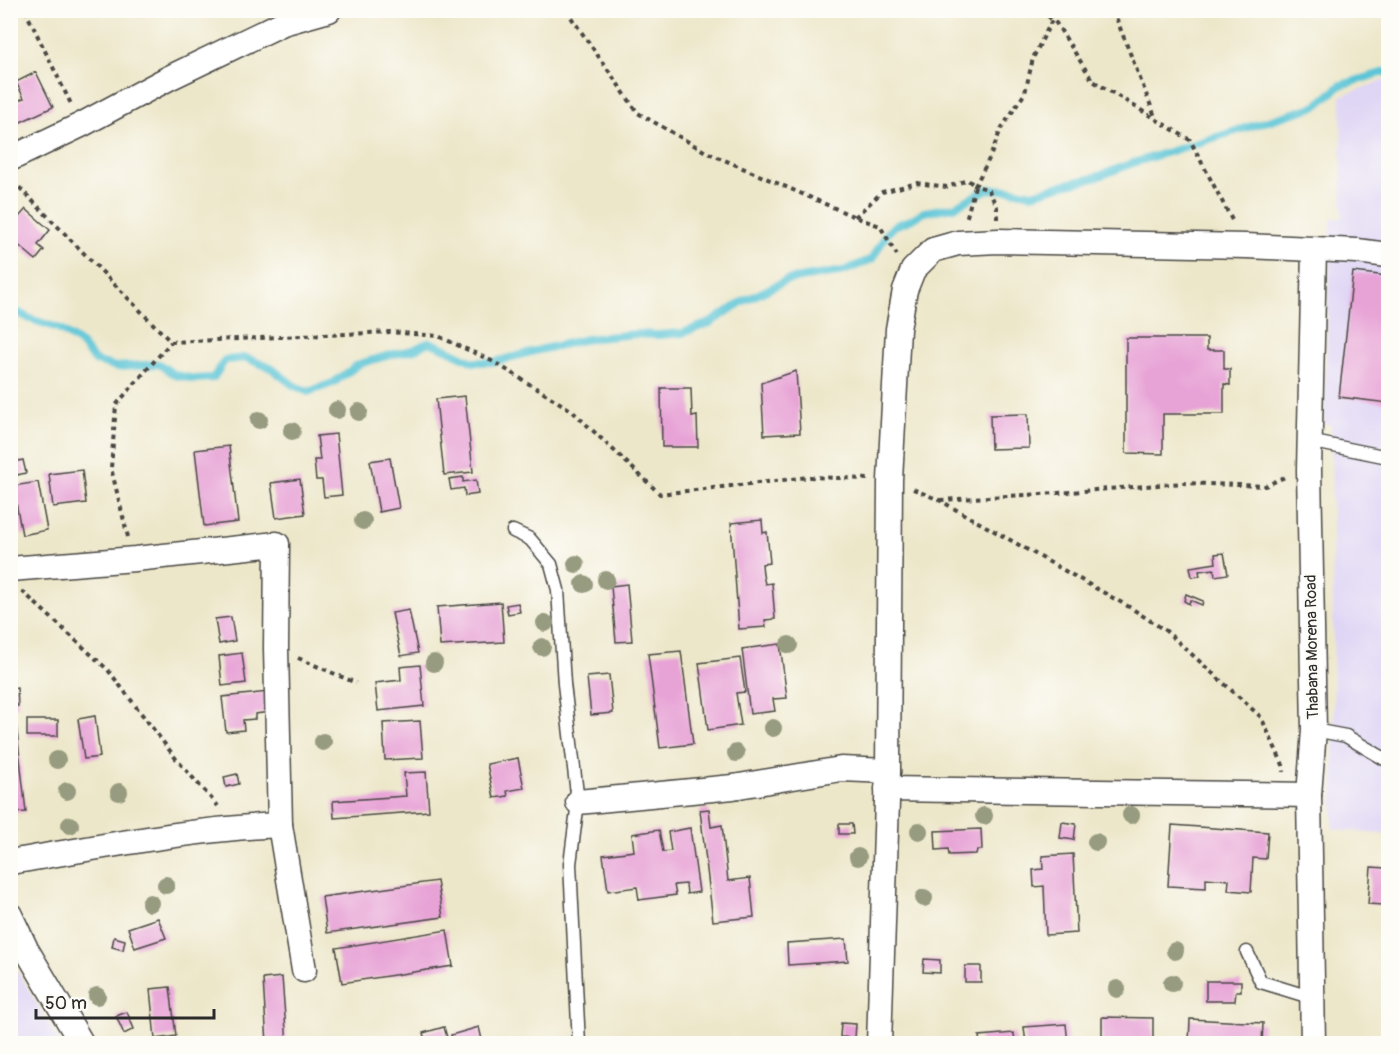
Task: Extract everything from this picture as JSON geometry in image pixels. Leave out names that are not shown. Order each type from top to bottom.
[{"type":"street","points":[[10,159],[81,125],[280,17],[329,10]]},
{"type":"street","points":[[879,1044],[888,780],[890,480],[898,330],[905,290],[913,270],[933,250],[958,243],[998,240],[1246,246],[1357,251],[1389,255]]},
{"type":"street","name":"Thabana Morena Road","points":[[1313,1044],[1309,795],[1314,730],[1309,470],[1314,250]]},
{"type":"street","points":[[15,579],[135,559],[277,544],[276,648],[280,825],[304,970]]},
{"type":"street","points":[[578,802],[733,787],[841,769],[888,780],[1309,795]]},
{"type":"street","points":[[10,862],[147,839],[237,827],[280,825]]},
{"type":"street","points":[[10,915],[18,952],[82,1044]]},
{"type":"lane","points":[[1310,441],[1389,458]]},
{"type":"lane","points":[[513,531],[530,539],[552,564],[558,590],[564,684],[578,802],[570,864],[579,1044]]},
{"type":"lane","points":[[1314,730],[1346,736],[1389,761]]},
{"type":"lane","points":[[1247,952],[1261,982],[1313,998]]},
{"type":"path","points":[[566,10],[638,113],[706,152],[880,226],[900,260],[913,270]]},
{"type":"path","points":[[1041,10],[1056,23],[1093,81],[1190,140],[1246,246]]},
{"type":"path","points":[[1113,10],[1157,120]]},
{"type":"path","points":[[27,11],[81,125]]},
{"type":"path","points":[[958,243],[975,186],[1001,129],[1025,93],[1033,58],[1052,20]]},
{"type":"path","points":[[10,178],[171,342]]},
{"type":"path","points":[[855,217],[882,192],[917,183],[947,187],[968,180],[975,186],[988,189],[997,207],[998,240]]},
{"type":"path","points":[[135,559],[111,468],[116,405],[171,342],[390,332],[438,336],[494,362],[571,410],[660,494],[810,477],[890,480],[939,500],[1131,608],[1166,631],[1261,717],[1283,765],[1284,795]]},
{"type":"path","points":[[939,500],[1183,483],[1265,486],[1309,470]]},
{"type":"path","points":[[15,579],[108,670],[177,760],[237,827]]},
{"type":"path","points":[[276,648],[356,683]]},
{"type":"shaded area","points":[[1388,79],[1388,835],[1333,829],[1331,425],[1324,423],[1331,218],[1342,218],[1341,96]]},
{"type":"shaded area","points":[[17,970],[60,1043],[11,1043],[11,972]]},
{"type":"building","points":[[36,72],[53,107],[10,127],[10,104],[24,98],[16,82]]},
{"type":"building","points":[[26,209],[50,230],[38,245],[44,250],[36,260],[10,238],[10,227]]},
{"type":"building","points":[[1353,272],[1388,276],[1388,403],[1339,397]]},
{"type":"building","points":[[1126,338],[1207,338],[1207,350],[1224,350],[1224,369],[1230,369],[1230,385],[1224,384],[1224,414],[1163,414],[1163,454],[1126,453]]},
{"type":"building","points":[[796,371],[800,433],[764,435],[761,383]]},
{"type":"building","points":[[661,388],[691,388],[692,417],[697,416],[698,447],[662,447]]},
{"type":"building","points":[[465,396],[473,472],[444,475],[436,399]]},
{"type":"building","points":[[1028,414],[1029,448],[991,449],[990,415]]},
{"type":"building","points":[[336,434],[342,495],[324,497],[322,480],[316,480],[314,460],[320,460],[317,436]]},
{"type":"building","points":[[229,446],[238,522],[204,526],[195,450]]},
{"type":"building","points":[[390,458],[399,508],[379,512],[370,461]]},
{"type":"building","points":[[23,460],[26,473],[17,475],[14,462]]},
{"type":"building","points":[[82,470],[86,503],[53,507],[49,474]]},
{"type":"building","points":[[463,477],[463,482],[476,480],[478,494],[465,496],[464,488],[451,490],[449,479]]},
{"type":"building","points":[[300,479],[305,514],[276,518],[271,483]]},
{"type":"building","points":[[38,482],[47,530],[22,535],[13,486]]},
{"type":"building","points":[[762,520],[763,533],[767,532],[770,563],[762,564],[763,575],[765,584],[772,583],[775,619],[765,620],[766,627],[739,629],[731,523]]},
{"type":"building","points":[[1224,553],[1228,574],[1215,576],[1214,569],[1199,571],[1200,576],[1192,577],[1190,567],[1216,563],[1215,554]]},
{"type":"building","points":[[627,584],[632,641],[616,642],[611,586]]},
{"type":"building","points":[[1186,594],[1203,601],[1202,605],[1190,600],[1189,604],[1184,601]]},
{"type":"building","points":[[501,602],[504,642],[440,646],[437,607]]},
{"type":"building","points":[[518,603],[520,612],[508,614],[506,605]]},
{"type":"building","points":[[409,610],[418,653],[401,656],[392,613]]},
{"type":"building","points":[[231,617],[235,641],[219,644],[215,619]]},
{"type":"building","points":[[780,644],[787,698],[773,699],[775,711],[750,714],[742,649]]},
{"type":"building","points":[[681,651],[693,744],[660,748],[648,654]]},
{"type":"building","points":[[242,653],[246,683],[222,686],[219,656]]},
{"type":"building","points":[[740,658],[745,692],[736,693],[741,725],[708,730],[699,663]]},
{"type":"building","points":[[420,665],[424,706],[378,711],[375,683],[401,680],[400,667]]},
{"type":"building","points":[[609,675],[613,713],[591,715],[587,677]]},
{"type":"building","points":[[17,688],[18,706],[10,707],[10,689]]},
{"type":"building","points":[[269,692],[271,712],[255,714],[255,719],[243,720],[244,730],[226,732],[222,697]]},
{"type":"building","points":[[95,716],[100,757],[84,759],[78,719]]},
{"type":"building","points":[[27,720],[58,720],[58,736],[27,736]]},
{"type":"building","points":[[420,721],[423,758],[385,760],[383,723]]},
{"type":"building","points":[[16,723],[26,812],[10,813],[10,724]]},
{"type":"building","points":[[518,758],[524,788],[507,791],[508,796],[494,798],[487,764]]},
{"type":"building","points":[[426,772],[429,811],[334,818],[333,801],[406,796],[404,773]]},
{"type":"building","points":[[237,774],[239,784],[226,787],[224,777]]},
{"type":"building","points":[[709,809],[711,827],[722,825],[728,881],[750,878],[754,917],[713,921],[700,810]]},
{"type":"building","points":[[1062,822],[1076,824],[1074,840],[1060,838]]},
{"type":"building","points":[[839,824],[852,824],[853,834],[839,834]]},
{"type":"building","points":[[1172,825],[1268,832],[1266,859],[1253,858],[1251,892],[1228,890],[1229,880],[1206,878],[1206,888],[1168,886]]},
{"type":"building","points":[[690,828],[699,892],[687,894],[686,884],[674,885],[676,895],[639,900],[637,887],[608,891],[603,855],[634,851],[632,834],[659,830],[663,852],[671,851],[668,832]]},
{"type":"building","points":[[981,829],[982,850],[977,850],[976,854],[949,855],[948,849],[936,850],[935,831]]},
{"type":"building","points":[[1073,854],[1077,933],[1046,935],[1044,886],[1034,887],[1033,870],[1043,869],[1042,856]]},
{"type":"building","points":[[1371,867],[1386,868],[1383,905],[1368,904]]},
{"type":"building","points":[[437,881],[443,917],[327,933],[322,897]]},
{"type":"building","points":[[158,918],[166,938],[135,948],[128,928]]},
{"type":"building","points":[[447,930],[453,966],[342,983],[336,948]]},
{"type":"building","points":[[114,937],[125,940],[123,950],[112,947]]},
{"type":"building","points":[[846,939],[848,961],[788,965],[787,943]]},
{"type":"building","points":[[924,959],[940,960],[940,973],[923,972]]},
{"type":"building","points":[[965,966],[981,966],[981,982],[965,982]]},
{"type":"building","points":[[282,977],[287,1044],[267,1044],[263,979]]},
{"type":"building","points":[[1206,981],[1241,981],[1241,991],[1236,991],[1235,1001],[1206,1001]]},
{"type":"building","points":[[170,987],[176,1036],[155,1039],[150,989]]},
{"type":"building","points":[[127,1012],[134,1029],[124,1034],[116,1016]]},
{"type":"building","points":[[1102,1017],[1153,1018],[1153,1041],[1162,1041],[1162,1044],[1102,1044]]},
{"type":"building","points":[[1190,1019],[1263,1023],[1262,1044],[1189,1044]]},
{"type":"building","points":[[841,1023],[856,1024],[855,1038],[840,1037]]},
{"type":"building","points":[[1066,1024],[1068,1044],[1026,1044],[1024,1027]]},
{"type":"building","points":[[444,1027],[449,1044],[426,1044],[423,1033]]},
{"type":"building","points":[[479,1027],[483,1044],[453,1044],[451,1035]]},
{"type":"building","points":[[1014,1033],[1015,1044],[980,1044],[979,1036]]},
{"type":"waterway","points":[[10,308],[30,319],[58,328],[80,343],[95,361],[117,367],[159,364],[175,375],[195,379],[213,378],[225,360],[246,358],[271,368],[293,385],[308,392],[333,383],[359,364],[413,350],[429,342],[473,362],[494,362],[587,339],[634,334],[682,333],[710,323],[742,302],[787,280],[844,271],[872,259],[894,226],[924,212],[954,207],[988,189],[1032,194],[1094,178],[1133,163],[1316,106],[1341,85],[1388,71]]}]
